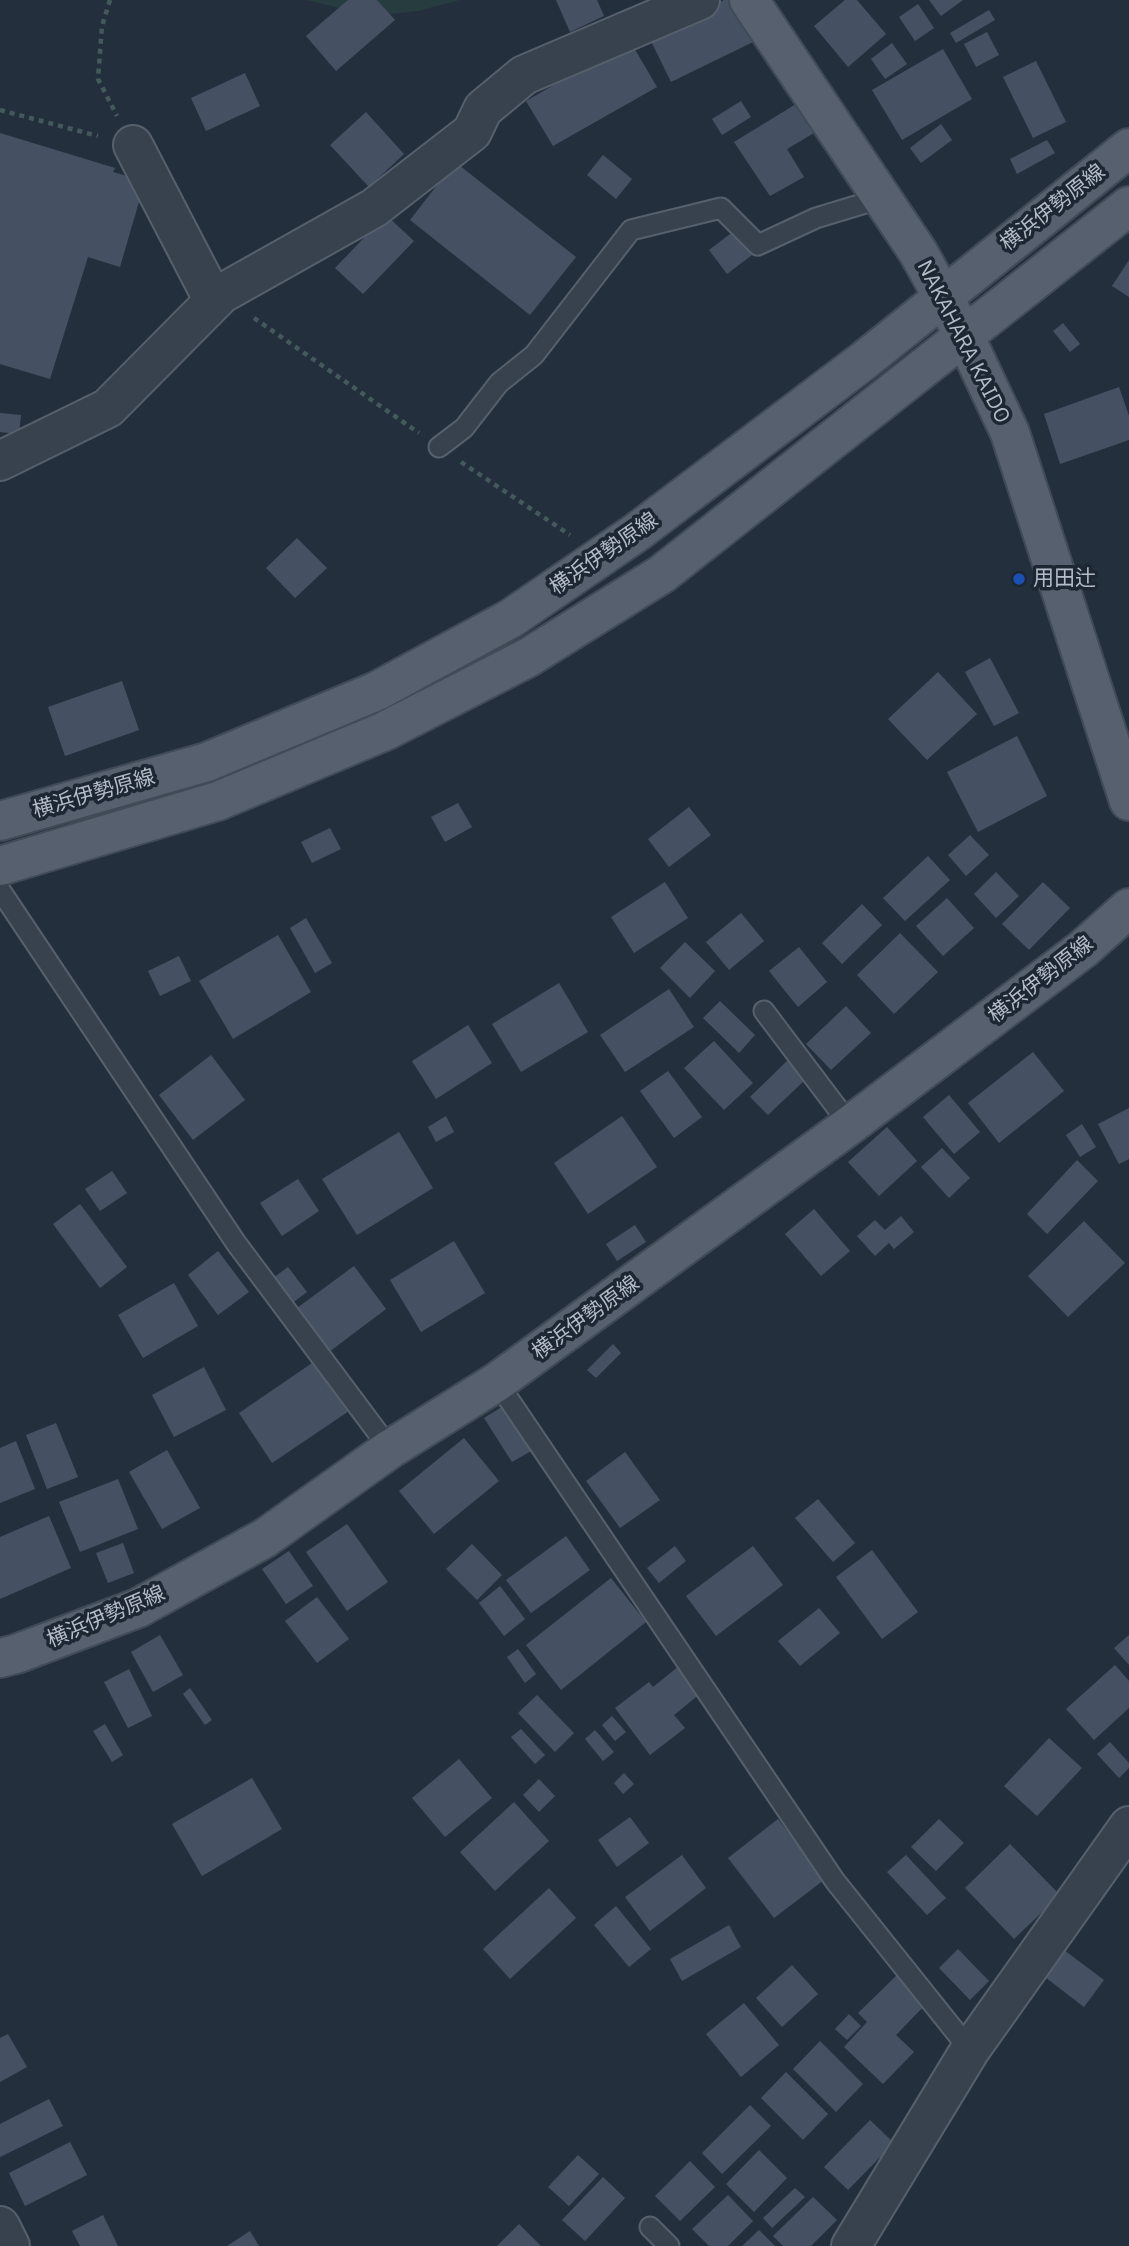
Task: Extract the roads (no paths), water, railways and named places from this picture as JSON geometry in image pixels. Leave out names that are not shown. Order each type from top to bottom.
[{"type":"main road","name":"NAKAHARA KAIDO","points":[[749,0],[918,253],[964,335],[1010,433],[1129,801]]},
{"type":"main road","name":"横浜伊勢原線","points":[[0,821],[207,762],[377,691],[510,619],[603,557],[866,359],[1129,148]]},
{"type":"main road","name":"横浜伊勢原線","points":[[0,866],[218,801],[385,731],[529,657],[662,574],[1129,206]]},
{"type":"main road","name":"横浜伊勢原線","points":[[0,1658],[138,1608],[265,1538],[390,1449],[497,1382],[850,1125],[1080,951],[1129,908]]},
{"type":"street","points":[[0,461],[108,408],[218,298],[374,208],[471,132],[483,109],[524,75],[701,0]]},
{"type":"street","points":[[133,145],[218,298]]},
{"type":"street","points":[[851,2246],[970,2050],[1129,1826]]},
{"type":"street","points":[[0,2226],[10,2246]]},
{"type":"lane","points":[[439,447],[464,428],[499,383],[534,355],[631,230],[721,208],[758,244],[816,218],[882,198]]},
{"type":"lane","points":[[0,890],[236,1243],[390,1449]]},
{"type":"lane","points":[[764,1011],[850,1125]]},
{"type":"lane","points":[[497,1382],[835,1881],[970,2050]]},
{"type":"lane","points":[[650,2227],[669,2246]]},
{"type":"place","name":"用田辻","points":[[1019,579]]}]
